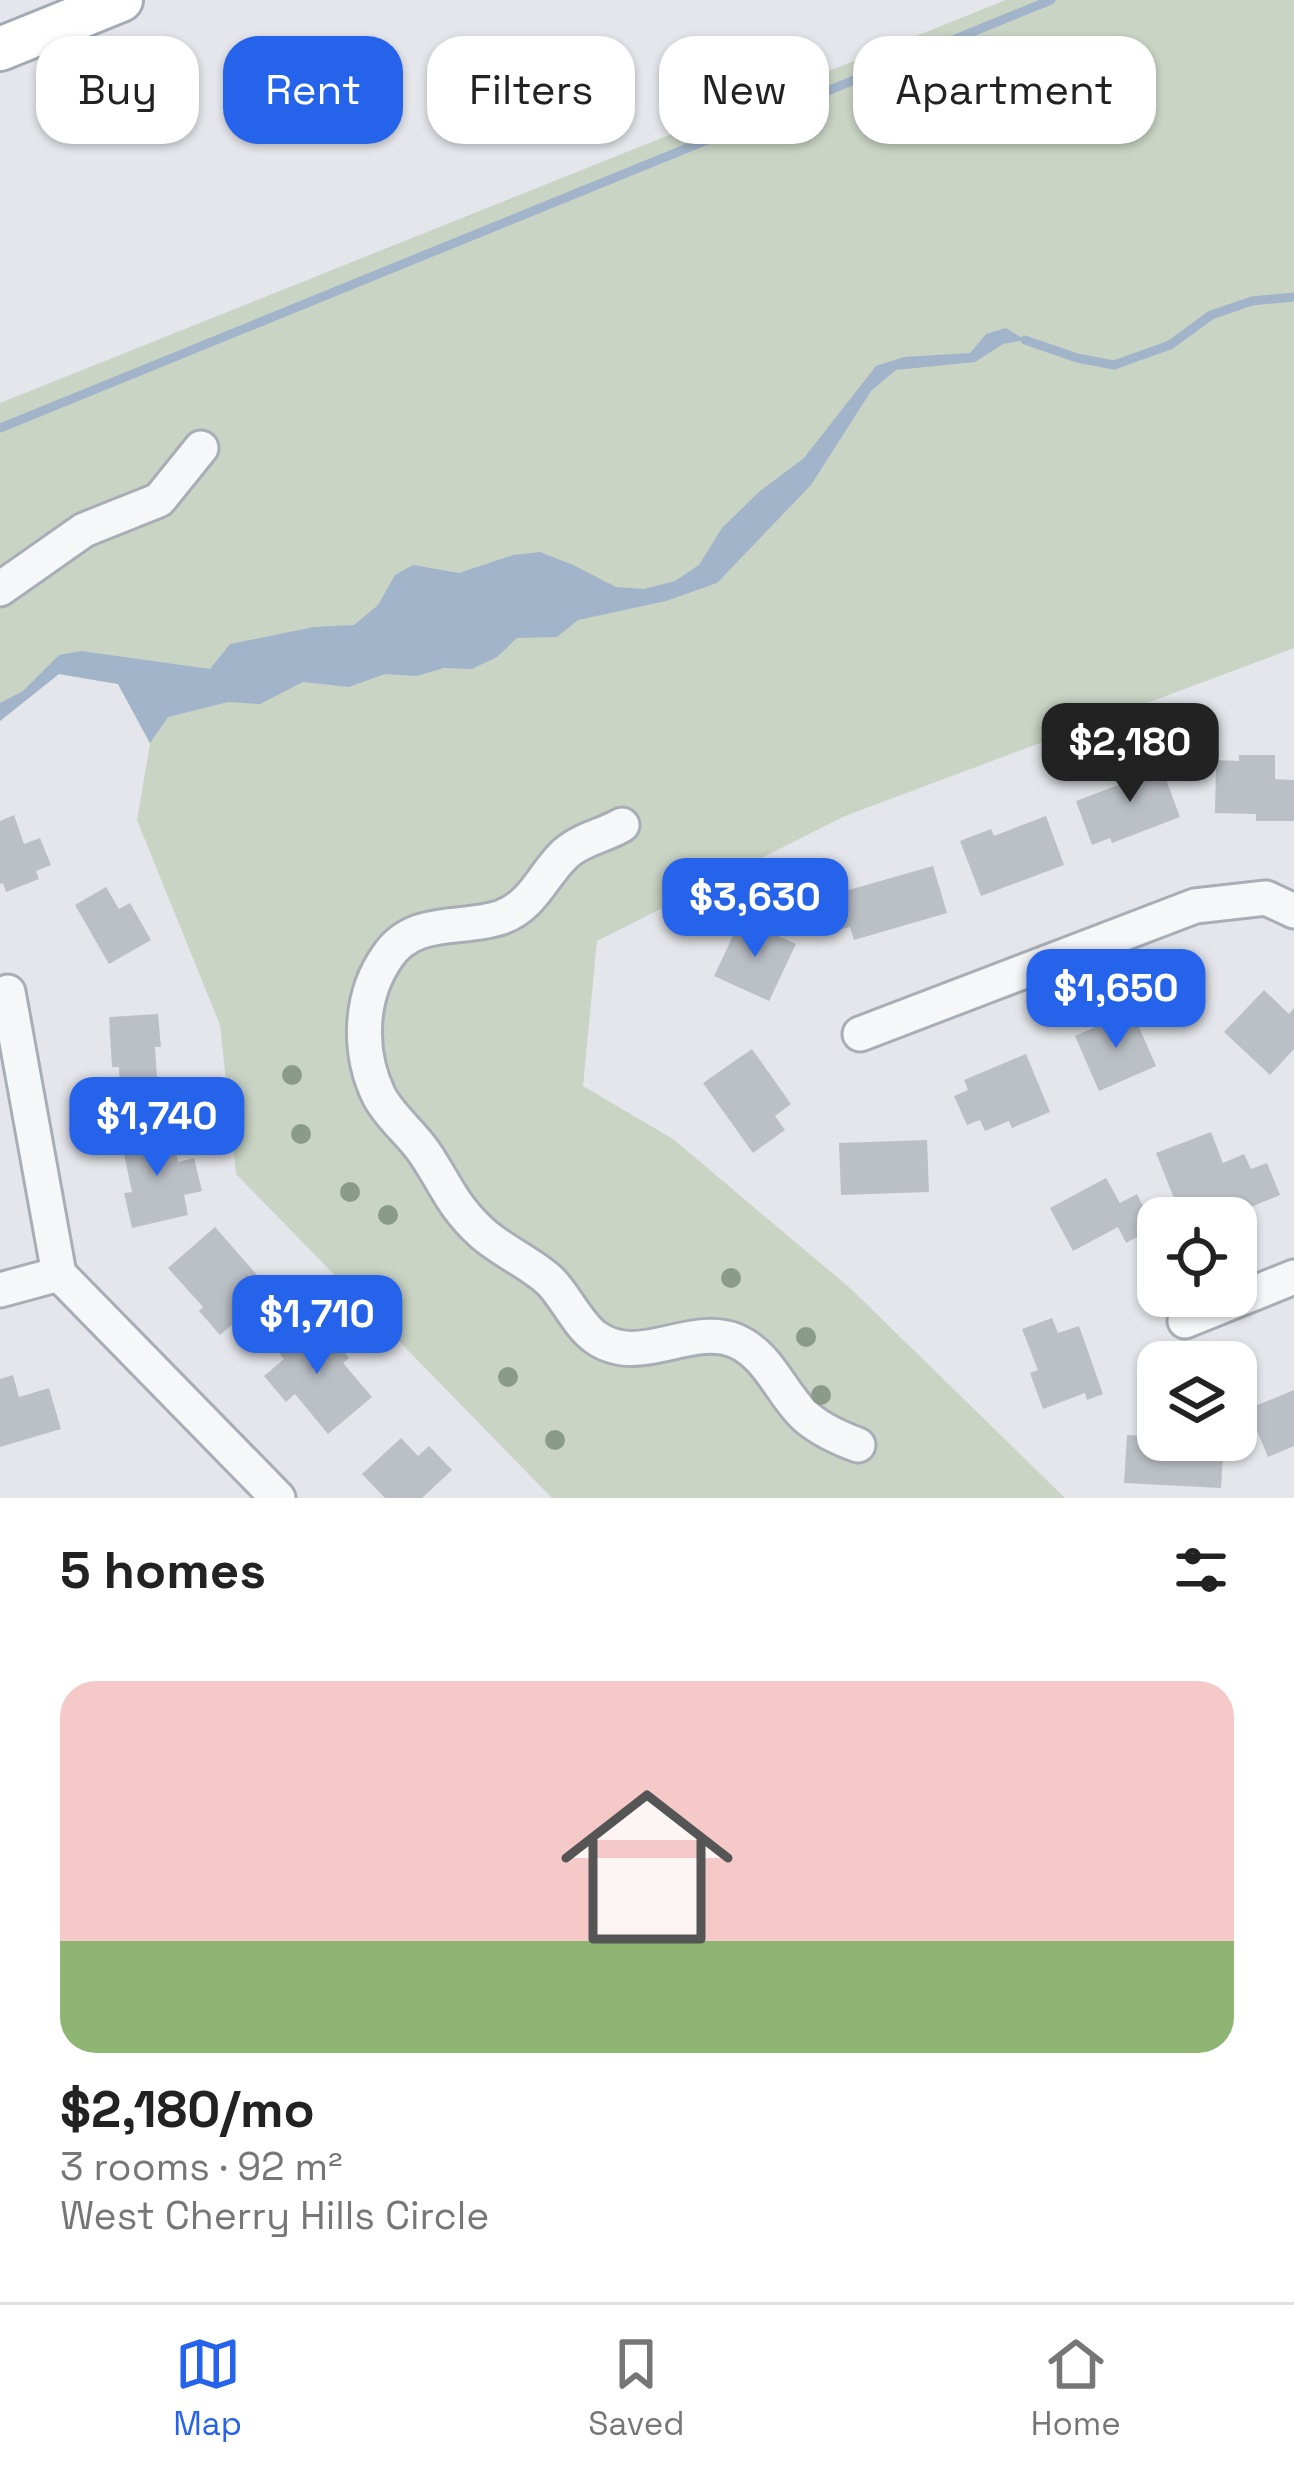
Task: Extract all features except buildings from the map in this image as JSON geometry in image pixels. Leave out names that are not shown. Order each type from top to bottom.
[{"type":"main road","points":[[0,49],[121,0]]},
{"type":"street","points":[[0,589],[84,530],[159,500],[201,448]]},
{"type":"street","points":[[622,825],[581,842],[562,856],[525,904],[501,917],[417,930],[388,954],[371,989],[364,1028],[368,1064],[380,1099],[424,1152],[453,1203],[484,1235],[549,1280],[595,1337],[627,1349],[707,1336],[736,1341],[764,1361],[804,1414],[836,1437],[858,1445]]},
{"type":"street","points":[[860,1034],[1195,906],[1266,898],[1294,911]]},
{"type":"street","points":[[8,992],[59,1274],[278,1498]]},
{"type":"street","points":[[0,1290],[59,1274]]},
{"type":"street","points":[[1185,1321],[1294,1276]]},
{"type":"green space","points":[[1006,0],[1294,0],[1294,648],[845,816],[597,941],[583,1086],[673,1139],[851,1289],[1065,1498],[552,1498],[236,1174],[220,1025],[137,820],[150,744],[118,684],[58,674],[0,721],[0,403],[659,139],[659,144],[829,144],[829,71],[853,61],[853,144],[1156,144],[1156,36],[916,36]]},
{"type":"water","points":[[1006,328],[1025,340],[1003,344],[975,362],[896,370],[871,391],[811,485],[717,583],[666,601],[578,620],[557,637],[517,638],[497,657],[472,669],[444,668],[417,676],[385,674],[349,687],[303,682],[260,704],[228,702],[168,717],[150,743],[118,684],[59,674],[0,721],[0,703],[23,691],[59,655],[81,651],[210,669],[230,644],[314,627],[354,625],[378,605],[395,575],[413,565],[459,573],[513,555],[540,552],[616,587],[644,589],[675,581],[699,565],[722,528],[760,491],[804,458],[876,366],[904,357],[970,353],[986,334]]},
{"type":"waterway","points":[[0,428],[1051,0]]},
{"type":"waterway","points":[[1025,340],[1114,365],[1170,345],[1211,315],[1252,301],[1294,297]]}]
